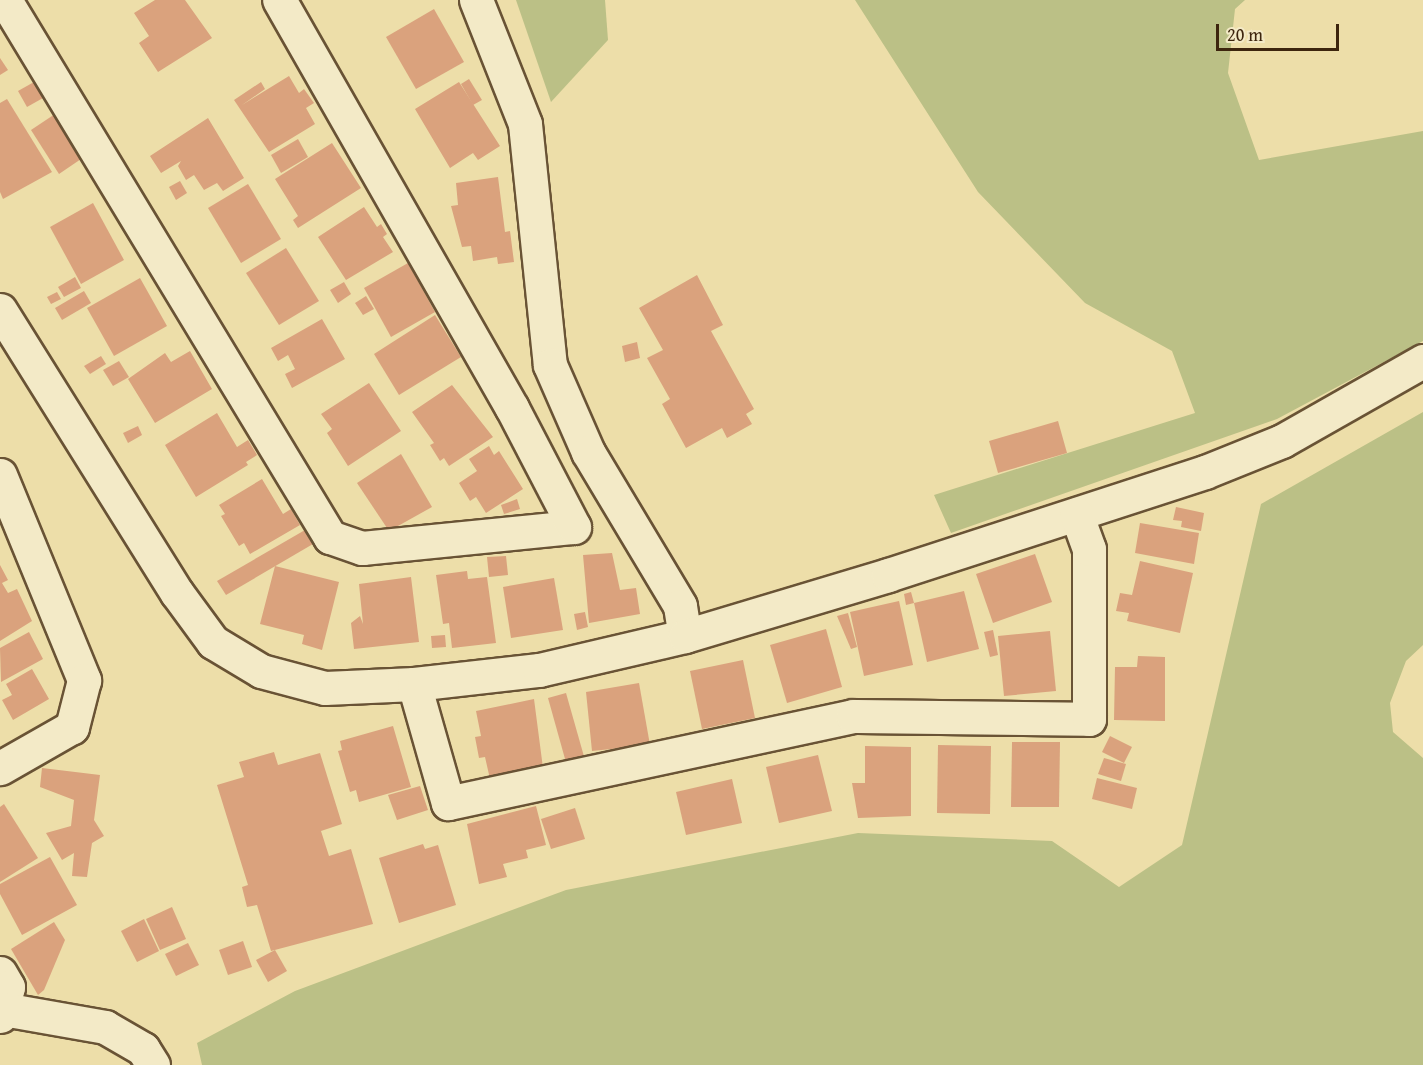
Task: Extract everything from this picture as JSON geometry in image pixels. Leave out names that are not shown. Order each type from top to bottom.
[{"type":"street","points":[[5,0],[330,537],[362,548],[574,527],[512,408],[279,0]]},
{"type":"street","points":[[476,0],[525,124],[550,365],[588,452],[680,606],[685,636]]},
{"type":"street","points":[[0,310],[177,593],[213,642],[261,671],[325,688],[414,684],[539,670],[685,636],[1205,472],[1282,441],[1423,361]]},
{"type":"street","points":[[0,475],[8,518],[84,680],[72,727],[0,768]]},
{"type":"street","points":[[414,684],[448,803],[853,716],[1089,718],[1089,549],[1076,514]]},
{"type":"street","points":[[0,973],[8,987],[2,1013],[105,1027],[143,1049],[153,1065]]},
{"type":"green space","points":[[516,0],[605,0],[608,40],[551,102]]},
{"type":"green space","points":[[855,0],[1245,0],[1235,9],[1228,73],[1259,160],[1423,131],[1423,341],[1277,419],[951,533],[934,495],[1195,413],[1172,351],[1085,303],[978,192]]},
{"type":"green space","points":[[1423,412],[1423,645],[1406,661],[1390,703],[1393,732],[1423,758],[1423,1065],[202,1065],[197,1043],[295,991],[566,890],[858,833],[1052,841],[1119,887],[1182,845],[1261,504]]},
{"type":"building","points":[[155,0],[185,0],[212,38],[158,72],[139,43],[149,36],[134,13]]},
{"type":"building","points":[[434,9],[464,62],[416,89],[386,37]]},
{"type":"building","points":[[0,58],[8,70],[0,75]]},
{"type":"building","points":[[289,76],[299,93],[304,89],[314,103],[306,108],[315,124],[269,152],[234,100],[261,82],[265,89],[242,105]]},
{"type":"building","points":[[469,79],[482,100],[473,105],[461,84]]},
{"type":"building","points":[[34,82],[43,98],[27,107],[18,91]]},
{"type":"building","points":[[459,82],[500,146],[478,160],[473,153],[450,168],[415,109]]},
{"type":"building","points":[[7,99],[52,172],[3,199],[0,192],[0,103]]},
{"type":"building","points":[[55,114],[81,159],[59,174],[31,130]]},
{"type":"building","points":[[208,118],[244,178],[223,191],[217,183],[204,190],[194,175],[186,180],[178,166],[181,161],[161,173],[150,156]]},
{"type":"building","points":[[298,139],[308,157],[281,173],[271,155]]},
{"type":"building","points":[[332,143],[361,188],[298,228],[293,220],[298,216],[275,179]]},
{"type":"building","points":[[498,177],[505,232],[510,231],[514,262],[498,264],[497,257],[473,261],[471,246],[462,247],[451,206],[458,205],[456,183]]},
{"type":"building","points":[[180,181],[187,193],[176,200],[169,187]]},
{"type":"building","points":[[248,184],[281,239],[241,263],[208,208]]},
{"type":"building","points":[[93,203],[124,260],[81,284],[50,227]]},
{"type":"building","points":[[364,207],[377,227],[381,224],[387,234],[383,237],[393,252],[346,280],[318,237]]},
{"type":"building","points":[[286,248],[319,301],[279,325],[246,273]]},
{"type":"building","points":[[408,263],[435,312],[391,337],[364,288]]},
{"type":"building","points":[[697,275],[723,325],[711,331],[754,409],[746,414],[752,424],[727,438],[722,428],[686,448],[662,404],[670,399],[647,358],[663,350],[639,308]]},
{"type":"building","points":[[75,277],[81,288],[64,297],[58,287]]},
{"type":"building","points":[[140,278],[167,326],[114,356],[87,308]]},
{"type":"building","points":[[344,282],[351,294],[338,303],[330,290]]},
{"type":"building","points":[[84,291],[91,303],[62,320],[55,308]]},
{"type":"building","points":[[57,292],[61,299],[51,304],[47,297]]},
{"type":"building","points":[[366,296],[374,309],[363,315],[355,303]]},
{"type":"building","points":[[435,315],[461,357],[399,395],[374,354]]},
{"type":"building","points":[[322,319],[345,359],[292,388],[285,374],[295,369],[288,355],[278,361],[271,348]]},
{"type":"building","points":[[637,342],[640,358],[625,362],[622,346]]},
{"type":"building","points":[[190,351],[212,389],[155,423],[128,379],[165,353],[171,362]]},
{"type":"building","points":[[101,356],[106,364],[90,374],[84,366]]},
{"type":"building","points":[[119,361],[129,377],[113,386],[103,370]]},
{"type":"building","points":[[369,383],[401,431],[348,466],[327,433],[332,429],[321,414]]},
{"type":"building","points":[[452,385],[493,437],[449,466],[444,458],[440,461],[430,445],[434,443],[412,412]]},
{"type":"building","points":[[217,413],[237,447],[248,440],[257,455],[246,462],[248,465],[196,497],[165,445]]},
{"type":"building","points":[[1058,421],[1067,453],[998,473],[989,441]]},
{"type":"building","points":[[138,426],[142,435],[128,443],[123,433]]},
{"type":"building","points":[[489,446],[494,455],[499,451],[523,489],[486,513],[476,497],[470,501],[459,483],[477,471],[469,459]]},
{"type":"building","points":[[401,454],[432,507],[389,531],[357,483]]},
{"type":"building","points":[[262,479],[283,514],[291,509],[300,525],[250,554],[244,543],[239,546],[221,516],[225,514],[219,505]]},
{"type":"building","points":[[517,499],[520,509],[504,514],[501,505]]},
{"type":"building","points":[[1176,507],[1204,513],[1201,531],[1181,527],[1182,521],[1173,520]]},
{"type":"building","points":[[1140,523],[1199,533],[1194,564],[1135,553]]},
{"type":"building","points":[[305,530],[313,544],[226,595],[217,581]]},
{"type":"building","points":[[612,553],[620,590],[636,588],[640,614],[589,623],[583,555]]},
{"type":"building","points":[[1035,554],[1052,602],[993,623],[976,574]]},
{"type":"building","points":[[506,556],[508,575],[489,577],[487,557]]},
{"type":"building","points":[[1140,561],[1193,573],[1180,633],[1127,621],[1129,613],[1116,611],[1120,593],[1132,595]]},
{"type":"building","points":[[0,565],[8,580],[2,583],[8,593],[17,589],[32,621],[0,641]]},
{"type":"building","points":[[275,566],[339,582],[322,650],[302,644],[304,635],[260,624]]},
{"type":"building","points":[[467,571],[468,579],[487,577],[496,643],[452,648],[449,623],[443,624],[436,575]]},
{"type":"building","points":[[411,577],[419,642],[354,649],[351,623],[360,616],[363,624],[359,584]]},
{"type":"building","points":[[554,578],[563,630],[511,638],[503,587]]},
{"type":"building","points":[[964,591],[979,649],[927,662],[914,603]]},
{"type":"building","points":[[911,592],[914,603],[906,605],[904,594]]},
{"type":"building","points":[[899,601],[913,665],[864,676],[850,612]]},
{"type":"building","points":[[585,612],[588,627],[577,630],[574,614]]},
{"type":"building","points":[[848,613],[857,647],[851,649],[837,616]]},
{"type":"building","points":[[826,629],[842,687],[787,703],[770,645]]},
{"type":"building","points":[[993,630],[998,655],[990,657],[984,632]]},
{"type":"building","points":[[1050,631],[1056,691],[1004,696],[998,636]]},
{"type":"building","points":[[29,632],[43,659],[1,682],[0,648]]},
{"type":"building","points":[[445,635],[446,647],[432,648],[431,636]]},
{"type":"building","points":[[1138,656],[1165,657],[1165,721],[1114,720],[1115,667],[1137,667]]},
{"type":"building","points":[[743,660],[755,718],[702,729],[690,671]]},
{"type":"building","points":[[32,669],[49,699],[13,720],[2,700],[12,695],[6,684]]},
{"type":"building","points":[[639,683],[650,745],[592,751],[586,692]]},
{"type":"building","points":[[566,693],[585,760],[567,766],[548,698]]},
{"type":"building","points":[[534,699],[543,768],[490,779],[485,757],[479,758],[475,737],[481,736],[476,711]]},
{"type":"building","points":[[393,726],[411,787],[359,802],[356,790],[350,792],[338,751],[342,750],[340,741]]},
{"type":"building","points":[[1110,736],[1132,747],[1124,763],[1102,752]]},
{"type":"building","points":[[1012,742],[1060,742],[1059,807],[1011,807]]},
{"type":"building","points":[[938,745],[991,746],[990,814],[937,813]]},
{"type":"building","points":[[865,746],[911,747],[911,816],[858,818],[852,783],[865,783]]},
{"type":"building","points":[[274,752],[278,765],[320,753],[342,824],[321,831],[329,856],[351,849],[373,924],[271,951],[257,905],[247,907],[242,887],[248,885],[217,785],[244,777],[239,762]]},
{"type":"building","points":[[818,755],[832,811],[779,823],[766,767]]},
{"type":"building","points":[[1104,758],[1126,764],[1121,781],[1098,774]]},
{"type":"building","points":[[42,768],[100,775],[94,820],[104,836],[92,843],[87,877],[72,876],[74,853],[62,860],[46,833],[71,826],[74,800],[40,787]]},
{"type":"building","points":[[1097,778],[1137,788],[1132,809],[1092,799]]},
{"type":"building","points":[[732,779],[742,823],[686,835],[676,792]]},
{"type":"building","points":[[420,786],[428,810],[397,820],[388,795]]},
{"type":"building","points":[[4,804],[38,858],[0,882],[0,807]]},
{"type":"building","points":[[536,806],[546,845],[526,850],[528,858],[503,864],[507,877],[479,884],[467,824]]},
{"type":"building","points":[[575,808],[585,839],[551,849],[541,819]]},
{"type":"building","points":[[423,844],[425,849],[438,845],[456,905],[399,923],[379,858]]},
{"type":"building","points":[[50,857],[77,905],[22,935],[0,894],[0,884]]},
{"type":"building","points":[[172,907],[186,939],[160,950],[146,919]]},
{"type":"building","points":[[144,919],[159,951],[137,962],[121,931]]},
{"type":"building","points":[[54,922],[65,940],[44,990],[38,995],[11,949]]},
{"type":"building","points":[[243,941],[252,967],[228,975],[219,950]]},
{"type":"building","points":[[188,943],[199,965],[176,976],[165,954]]},
{"type":"building","points":[[275,950],[287,971],[268,982],[256,960]]}]
